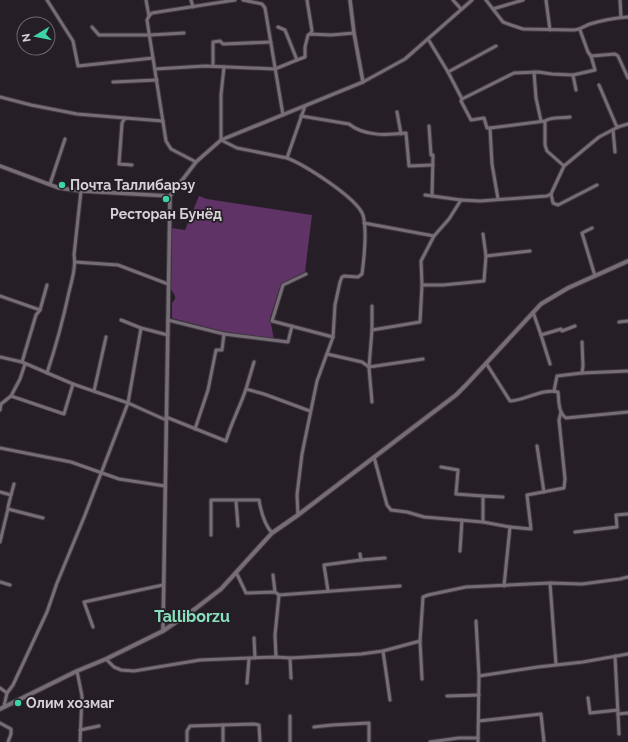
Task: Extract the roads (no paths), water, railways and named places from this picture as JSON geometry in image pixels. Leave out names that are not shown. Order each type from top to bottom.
[{"type":"main road","points":[[2,707],[77,671],[106,660],[163,631],[195,609],[221,589],[272,533],[298,515],[456,394],[541,304],[552,296],[568,288],[628,261]]},
{"type":"street","points":[[47,0],[73,41],[78,66],[153,58]]},
{"type":"street","points":[[146,0],[147,20],[168,146],[196,162]]},
{"type":"street","points":[[191,0],[193,7]]},
{"type":"street","points":[[148,16],[152,13],[235,0]]},
{"type":"street","points":[[242,0],[264,6]]},
{"type":"street","points":[[263,0],[283,115]]},
{"type":"street","points":[[155,69],[213,66],[276,69],[305,57],[305,46],[308,36],[312,30],[307,0]]},
{"type":"street","points":[[350,0],[354,33],[363,82]]},
{"type":"street","points":[[453,0],[461,9]]},
{"type":"street","points":[[163,631],[170,196],[196,162],[221,140],[363,82],[405,59],[472,0]]},
{"type":"street","points":[[486,0],[503,22],[522,29],[580,30],[584,26],[603,20],[628,17]]},
{"type":"street","points":[[493,9],[523,0]]},
{"type":"street","points":[[546,0],[550,30]]},
{"type":"street","points":[[620,0],[622,17]]},
{"type":"street","points":[[92,27],[99,35],[184,33]]},
{"type":"street","points":[[278,27],[284,30],[297,60]]},
{"type":"street","points":[[462,99],[514,73],[534,72],[573,75],[595,70],[592,56],[588,52],[580,30]]},
{"type":"street","points":[[310,34],[331,35],[354,33]]},
{"type":"street","points":[[428,39],[448,72],[471,120],[484,118],[487,128],[490,128],[546,121],[555,117],[563,119],[570,117]]},
{"type":"street","points":[[213,66],[213,42],[220,42],[223,44],[271,42]]},
{"type":"street","points":[[448,72],[496,46]]},
{"type":"street","points":[[592,56],[615,54],[618,56],[628,78]]},
{"type":"street","points":[[221,140],[221,94],[224,67]]},
{"type":"street","points":[[534,72],[536,98],[541,121]]},
{"type":"street","points":[[573,75],[576,90]]},
{"type":"street","points":[[113,82],[157,80]]},
{"type":"street","points":[[599,85],[618,127]]},
{"type":"street","points":[[0,97],[77,114],[163,121]]},
{"type":"street","points":[[287,158],[305,106]]},
{"type":"street","points":[[397,112],[401,134]]},
{"type":"street","points":[[301,116],[349,124],[355,129],[366,132],[387,135],[406,133],[409,166],[433,166]]},
{"type":"street","points":[[125,118],[122,123],[119,164],[132,165]]},
{"type":"street","points":[[546,121],[545,144],[547,152],[564,166]]},
{"type":"street","points":[[597,185],[558,205],[553,203],[551,194],[564,166],[591,142],[618,127],[628,124]]},
{"type":"street","points":[[429,126],[431,155],[433,155],[432,196]]},
{"type":"street","points":[[490,128],[492,164],[498,199]]},
{"type":"street","points":[[613,130],[615,152]]},
{"type":"street","points":[[50,184],[65,139]]},
{"type":"street","points":[[221,140],[237,148],[287,158],[311,169],[343,193],[360,209],[363,215],[364,254],[362,274],[358,277],[344,276],[341,279],[335,305],[333,337],[317,381],[302,454],[297,495],[298,515]]},
{"type":"street","points":[[0,166],[59,188],[81,191],[170,196]]},
{"type":"street","points":[[47,373],[61,328],[75,262],[74,256],[81,191]]},
{"type":"street","points":[[425,195],[480,201],[547,196],[551,194]]},
{"type":"street","points":[[372,330],[420,322],[422,285],[421,260],[434,236],[449,219],[461,200]]},
{"type":"street","points":[[364,222],[434,236]]},
{"type":"street","points":[[592,228],[582,233],[595,276]]},
{"type":"street","points":[[422,285],[443,285],[484,281],[486,256],[484,234]]},
{"type":"street","points":[[486,256],[530,251]]},
{"type":"street","points":[[75,262],[118,265],[168,284]]},
{"type":"street","points":[[306,274],[282,285],[272,320],[333,337]]},
{"type":"street","points":[[0,410],[1,404],[11,396],[20,379],[36,315],[40,310],[48,285]]},
{"type":"street","points":[[0,296],[40,310]]},
{"type":"street","points":[[372,306],[369,368],[372,402]]},
{"type":"street","points":[[533,312],[550,364]]},
{"type":"street","points":[[121,320],[141,328],[168,335]]},
{"type":"street","points":[[168,320],[224,334],[288,342],[292,326]]},
{"type":"street","points":[[619,322],[628,321]]},
{"type":"street","points":[[541,335],[562,331],[575,326]]},
{"type":"street","points":[[2,707],[7,693],[13,685],[47,612],[56,582],[102,472],[128,404],[141,328]]},
{"type":"street","points":[[195,429],[208,390],[216,350],[222,350],[224,334]]},
{"type":"street","points":[[94,391],[106,337]]},
{"type":"street","points":[[582,342],[582,373]]},
{"type":"street","points":[[327,354],[362,362],[369,368]]},
{"type":"street","points":[[0,357],[24,363],[73,384],[226,441],[246,389],[254,362]]},
{"type":"street","points":[[369,368],[423,359]]},
{"type":"street","points":[[374,457],[389,508],[424,517],[483,522],[532,529],[527,495],[564,488],[565,479],[560,420],[561,412],[558,392],[546,392],[516,401],[510,401],[486,363]]},
{"type":"street","points":[[554,391],[557,376],[582,373],[628,371]]},
{"type":"street","points":[[11,396],[64,414],[73,384]]},
{"type":"street","points":[[246,389],[310,411]]},
{"type":"street","points":[[561,412],[566,418],[628,412]]},
{"type":"street","points":[[537,446],[544,492]]},
{"type":"street","points":[[0,448],[71,462],[119,479],[165,486]]},
{"type":"street","points":[[441,468],[458,470],[456,494],[503,498]]},
{"type":"street","points":[[8,507],[14,484]]},
{"type":"street","points":[[0,492],[11,495]]},
{"type":"street","points":[[483,496],[483,522]]},
{"type":"street","points":[[211,535],[211,500],[259,500],[267,528],[272,533]]},
{"type":"street","points":[[236,501],[238,526]]},
{"type":"street","points":[[0,542],[8,509],[43,518]]},
{"type":"street","points":[[575,532],[617,527],[616,515],[628,514]]},
{"type":"street","points":[[460,550],[462,520]]},
{"type":"street","points":[[0,523],[4,524]]},
{"type":"street","points":[[504,586],[510,527]]},
{"type":"street","points":[[360,554],[361,560]]},
{"type":"street","points":[[328,591],[324,565],[385,558]]},
{"type":"street","points":[[236,572],[246,593],[275,592],[279,595],[400,586]]},
{"type":"street","points":[[273,575],[275,592]]},
{"type":"street","points":[[422,679],[420,641],[423,598],[466,588],[550,583],[582,584],[628,577]]},
{"type":"street","points":[[0,582],[10,585]]},
{"type":"street","points":[[550,583],[556,664]]},
{"type":"street","points":[[93,628],[84,602],[163,585]]},
{"type":"street","points":[[276,657],[279,595]]},
{"type":"street","points":[[430,742],[459,738],[478,740],[479,676],[476,621]]},
{"type":"street","points":[[254,638],[255,658]]},
{"type":"street","points":[[106,660],[114,667],[121,670],[134,671],[200,660],[335,656],[383,651],[420,641]]},
{"type":"street","points":[[383,651],[390,700]]},
{"type":"street","points":[[479,676],[556,664],[583,662],[628,654]]},
{"type":"street","points":[[615,656],[619,734]]},
{"type":"street","points":[[247,683],[249,658]]},
{"type":"street","points":[[290,658],[291,678]]},
{"type":"street","points":[[77,671],[82,696],[80,742]]},
{"type":"street","points":[[0,688],[7,693]]},
{"type":"street","points":[[447,696],[479,695]]},
{"type":"street","points":[[588,698],[590,713],[628,713]]},
{"type":"street","points":[[479,722],[541,714],[544,742]]},
{"type":"street","points":[[290,716],[290,742]]},
{"type":"street","points":[[0,723],[11,729],[8,742]]},
{"type":"street","points":[[314,727],[369,723],[369,742]]},
{"type":"street","points":[[188,742],[187,730],[190,726],[258,724],[260,742]]},
{"type":"street","points":[[223,725],[223,742]]},
{"type":"street","points":[[80,730],[99,726]]},
{"type":"place","name":"Почта Таллибарзу","points":[[62,185]]},
{"type":"place","name":"Ресторан Бунёд","points":[[166,199]]},
{"type":"place","name":"Олим хозмаг","points":[[18,703]]},
{"type":"district","name":"Talliborzu","points":[[192,616]]}]
